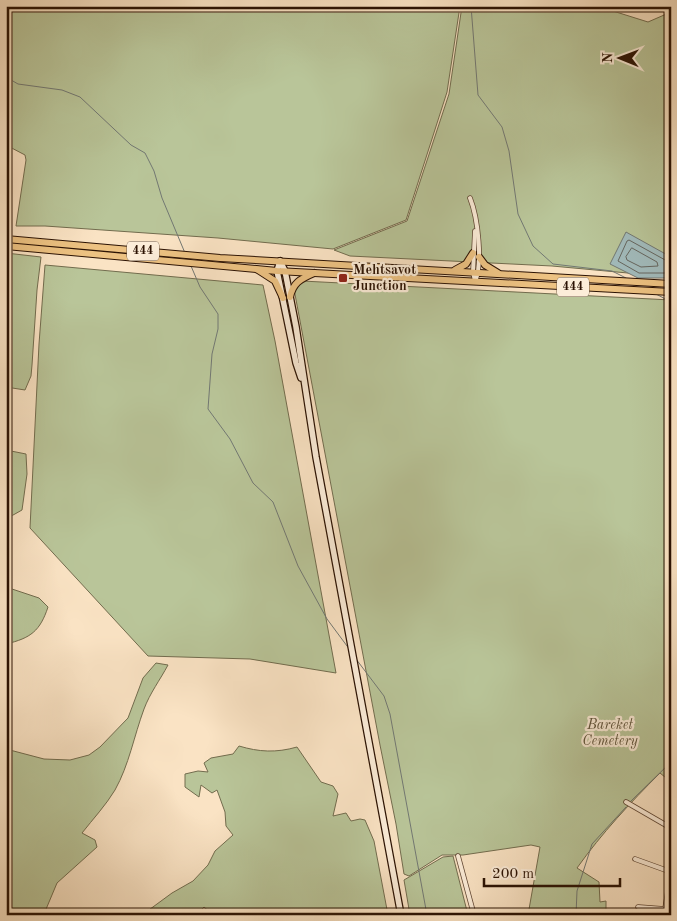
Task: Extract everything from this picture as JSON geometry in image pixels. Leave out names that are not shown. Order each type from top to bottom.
[{"type":"main road","name":"444","points":[[6,239],[220,258],[671,284]]},
{"type":"main road","name":"444","points":[[6,246],[277,271],[671,292]]},
{"type":"main road","points":[[452,271],[466,264],[476,255],[485,265],[499,274]]},
{"type":"main road","points":[[280,261],[277,271],[287,298],[302,361],[318,472],[401,915]]},
{"type":"main road","points":[[280,261],[285,271],[287,298]]},
{"type":"main road","points":[[255,268],[275,281],[287,298]]},
{"type":"main road","points":[[287,298],[292,288],[299,281],[315,273]]},
{"type":"street","points":[[470,198],[476,219],[475,282]]},
{"type":"street","points":[[476,219],[476,272]]},
{"type":"street","points":[[626,802],[671,828]]},
{"type":"street","points":[[458,856],[474,915]]},
{"type":"street","points":[[636,859],[671,873],[664,912],[638,907]]},
{"type":"green space","points":[[6,6],[460,6],[447,92],[406,220],[333,249],[218,238],[45,226],[16,226],[26,160],[25,155],[6,145]]},
{"type":"green space","points":[[462,6],[597,6],[648,22],[671,12],[671,277],[552,266],[350,256],[334,250],[407,221],[449,94]]},
{"type":"green space","points":[[6,253],[41,257],[31,376],[25,390],[6,387]]},
{"type":"green space","points":[[45,265],[263,285],[336,673],[250,659],[148,656],[30,528]]},
{"type":"green space","name":"Bareket Cemetery","points":[[302,281],[671,300],[671,782],[660,773],[596,843],[577,868],[599,882],[600,902],[606,901],[606,915],[528,915],[540,847],[531,845],[463,855],[442,855],[409,876],[404,874],[294,289]]},
{"type":"green space","points":[[6,450],[26,454],[27,474],[22,510],[6,519]]},
{"type":"green space","points":[[6,587],[39,598],[48,607],[38,628],[22,639],[6,644]]},
{"type":"green space","points":[[156,663],[168,665],[146,703],[128,761],[120,780],[108,801],[82,833],[95,840],[97,847],[57,883],[44,914],[6,915],[6,749],[44,759],[70,760],[89,755],[100,747],[128,718],[143,678]]},
{"type":"green space","points":[[239,746],[268,751],[297,747],[321,782],[333,786],[338,794],[333,816],[346,813],[351,821],[365,820],[374,841],[388,915],[213,915],[204,907],[200,911],[200,915],[142,915],[172,893],[193,881],[208,865],[215,851],[233,835],[226,826],[225,812],[217,790],[212,793],[201,785],[199,797],[185,787],[185,774],[198,771],[208,772],[204,763],[211,758],[233,754]]},
{"type":"green space","points":[[453,856],[468,915],[410,915],[404,880],[443,857]]},
{"type":"water","points":[[626,232],[671,257],[671,278],[638,278],[610,264]]},
{"type":"waterway","points":[[471,6],[478,95],[502,127],[509,151],[518,214],[533,246],[553,264],[612,271],[626,278]]},
{"type":"waterway","points":[[6,77],[18,84],[62,90],[80,97],[131,145],[145,153],[154,171],[162,198],[185,253]]},
{"type":"waterway","points":[[191,266],[200,287],[218,314],[218,329],[212,354],[208,409],[230,439],[253,483],[273,502],[298,566],[327,619],[350,650]]},
{"type":"waterway","points":[[656,294],[671,302]]},
{"type":"waterway","points":[[356,659],[384,696],[390,714],[427,915]]},
{"type":"waterway","points":[[631,801],[671,762]]},
{"type":"waterway","points":[[576,915],[577,891],[592,844],[626,807]]},
{"type":"place","name":"Mehtsavot Junction","points":[[343,278]]}]
